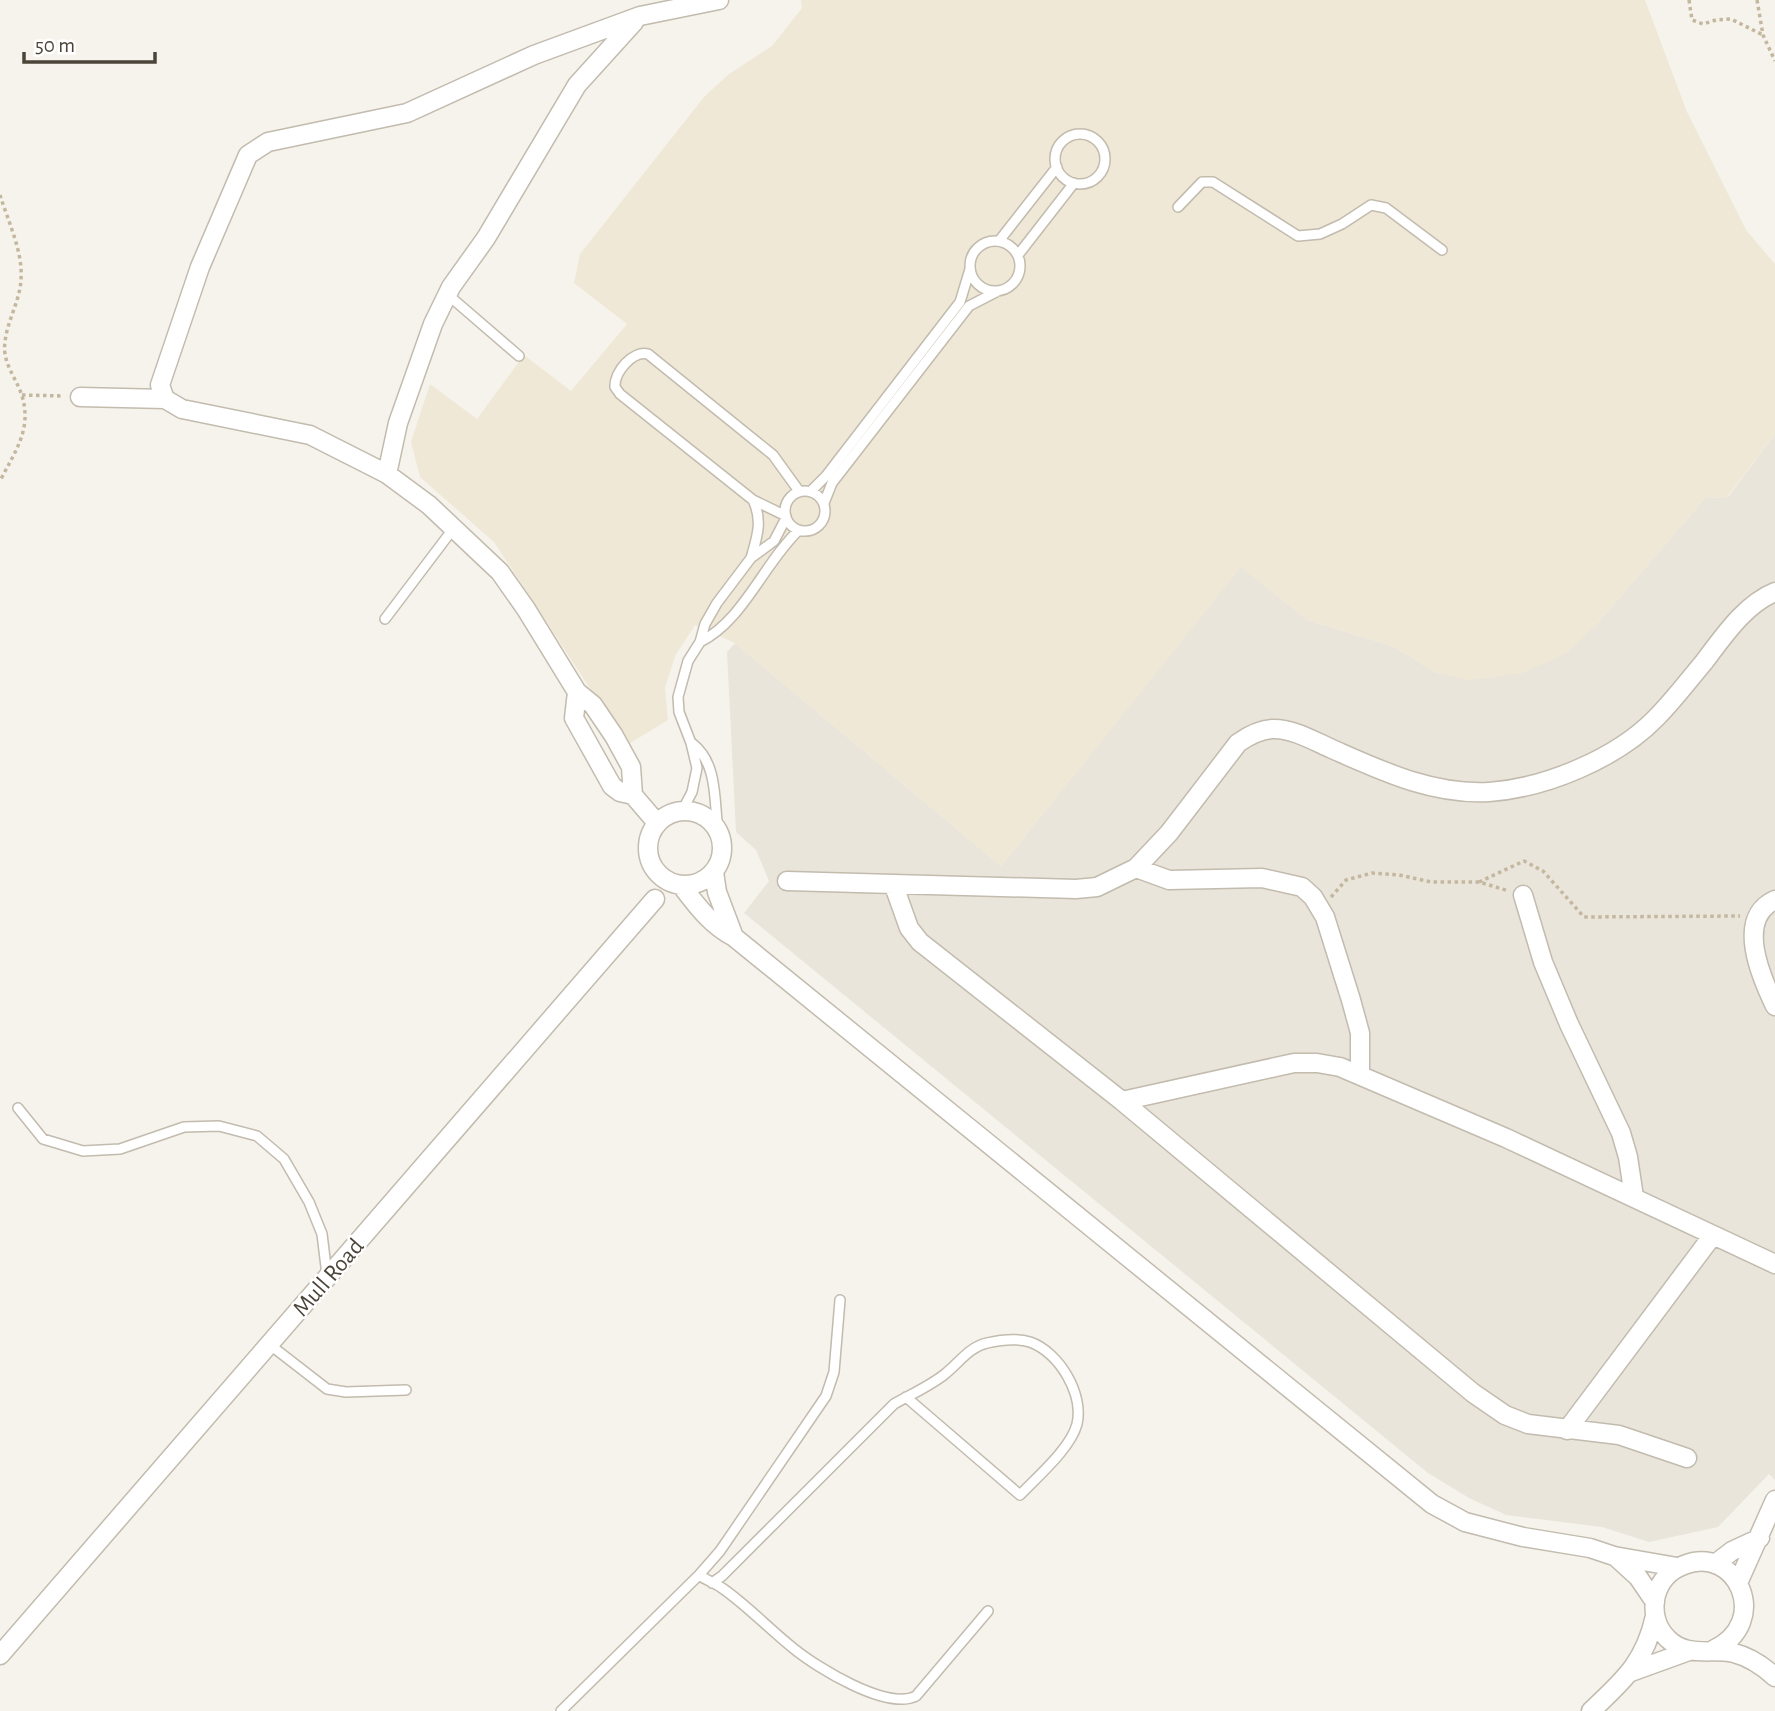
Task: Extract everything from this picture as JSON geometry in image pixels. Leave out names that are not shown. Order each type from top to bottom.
[{"type":"street","points":[[165,399],[160,385],[200,267],[248,155],[268,142],[407,113],[534,55],[640,16],[719,0]]},
{"type":"street","points":[[387,474],[398,423],[433,324],[447,294],[486,238],[577,85],[640,16]]},
{"type":"street","points":[[80,397],[165,399],[183,409],[310,435],[387,474],[429,505],[500,572],[577,692],[593,705],[631,767],[633,795]]},
{"type":"street","points":[[787,881],[894,886],[1076,889],[1097,887],[1136,868],[1169,833],[1238,743],[1264,730],[1294,733],[1404,780],[1453,791],[1489,792],[1559,776],[1597,761],[1628,742],[1654,720],[1747,612],[1775,592]]},
{"type":"street","points":[[577,692],[574,718],[611,786],[620,792],[633,795],[657,823]]},
{"type":"street","points":[[682,811],[703,816],[718,831],[722,852],[714,872],[693,885],[669,882],[652,867],[648,856],[650,833],[657,823],[668,814],[682,811]]},
{"type":"street","points":[[1136,868],[1169,880],[1262,878],[1302,887],[1313,897],[1321,909],[1352,1000],[1360,1033],[1360,1074]]},
{"type":"street","points":[[714,872],[717,892],[734,937]]},
{"type":"street","points":[[681,885],[706,918],[720,930],[734,937],[1432,1504],[1465,1522],[1523,1537],[1677,1567]]},
{"type":"street","points":[[894,886],[909,928],[920,942],[1122,1101],[1473,1393],[1505,1415],[1528,1424],[1619,1436],[1687,1458]]},
{"type":"street","points":[[1522,895],[1543,962],[1621,1133],[1628,1157],[1634,1198]]},
{"type":"street","name":"Mull Road","points":[[0,1655],[655,899]]},
{"type":"street","points":[[1775,900],[1763,905],[1756,916],[1753,933],[1756,956],[1775,1006]]},
{"type":"street","points":[[1122,1101],[1294,1063],[1340,1067],[1506,1138],[1775,1264]]},
{"type":"street","points":[[1567,1430],[1713,1235]]},
{"type":"street","points":[[1738,1583],[1775,1500]]},
{"type":"street","points":[[1715,1564],[1732,1550],[1758,1539],[1775,1526]]},
{"type":"street","points":[[1614,1556],[1638,1577],[1667,1638],[1689,1651]]},
{"type":"street","points":[[1591,1711],[1631,1672],[1647,1645],[1662,1582],[1677,1567],[1689,1563],[1715,1564],[1728,1572],[1738,1583],[1744,1597],[1742,1619],[1733,1637],[1713,1650]]},
{"type":"street","points":[[1742,1619],[1759,1663]]},
{"type":"street","points":[[1631,1672],[1689,1651],[1713,1650],[1736,1653],[1759,1663],[1775,1677]]},
{"type":"lane","points":[[1080,133],[1096,139],[1104,152],[1103,168],[1093,180],[1083,184],[1074,183],[1063,176],[1057,167],[1056,151],[1065,138],[1080,133]]},
{"type":"lane","points":[[999,241],[1057,167]]},
{"type":"lane","points":[[1178,207],[1202,182],[1213,182],[1298,236],[1321,234],[1371,205],[1379,205],[1387,208],[1443,250]]},
{"type":"lane","points":[[1018,255],[1074,183]]},
{"type":"lane","points":[[799,491],[773,455],[648,354],[642,352],[634,355],[616,377],[617,390],[753,500],[786,517],[791,526],[799,530],[810,530],[820,524],[825,514],[824,503],[832,483],[970,306],[1011,287],[1019,276],[1021,263],[1011,246],[999,241],[986,243],[975,250],[960,302],[826,476],[811,491]]},
{"type":"lane","points":[[970,269],[980,286],[985,290],[998,292]]},
{"type":"lane","points":[[447,294],[519,356]]},
{"type":"lane","points":[[682,811],[692,792],[697,768],[680,712],[678,696],[688,661],[700,642],[705,624],[717,603],[751,558],[768,547],[786,517],[787,501],[799,491],[811,491],[824,503]]},
{"type":"lane","points":[[751,558],[760,524],[753,500]]},
{"type":"lane","points":[[385,618],[453,529]]},
{"type":"lane","points":[[700,642],[714,635],[732,616],[779,550],[799,530]]},
{"type":"lane","points":[[691,743],[705,756],[710,769],[718,831]]},
{"type":"lane","points":[[18,1108],[43,1139],[83,1151],[120,1149],[184,1127],[219,1126],[257,1136],[284,1159],[309,1202],[322,1234],[327,1278]]},
{"type":"lane","points":[[561,1711],[720,1551],[825,1396],[834,1372],[840,1300]]},
{"type":"lane","points":[[712,1583],[894,1404],[943,1375],[969,1351],[985,1343],[1008,1339],[1031,1342],[1057,1361],[1070,1378],[1079,1413],[1076,1427],[1065,1446],[1020,1495],[906,1397]]},
{"type":"lane","points":[[269,1344],[327,1389],[346,1392],[407,1390]]},
{"type":"lane","points":[[699,1575],[722,1588],[814,1663],[885,1697],[904,1699],[916,1696],[988,1611]]},
{"type":"path","points":[[1689,0],[1692,20],[1703,24],[1731,19],[1763,35]]},
{"type":"path","points":[[1757,0],[1763,35],[1775,61]]},
{"type":"path","points":[[0,195],[19,258],[21,279],[15,310],[4,343],[7,365],[22,395],[25,433],[1,479]]},
{"type":"path","points":[[22,395],[80,397]]},
{"type":"path","points":[[1479,882],[1524,861],[1543,872],[1584,917],[1756,916]]},
{"type":"path","points":[[1321,909],[1346,880],[1372,873],[1431,882],[1479,882],[1522,895]]},
{"type":"shaded area","points":[[801,0],[1645,0],[1687,112],[1746,230],[1775,264],[1775,434],[1727,497],[1705,498],[1595,626],[1567,653],[1523,673],[1469,680],[1436,673],[1395,647],[1307,620],[1241,567],[1001,866],[735,643],[695,625],[675,656],[665,688],[668,720],[627,745],[494,542],[420,477],[411,442],[430,384],[477,419],[524,355],[571,391],[627,324],[574,283],[580,254],[704,97],[729,74],[772,46],[802,8]]},
{"type":"shaded area","points":[[1775,434],[1775,1480],[1769,1474],[1718,1527],[1649,1542],[1602,1527],[1506,1515],[1469,1498],[1428,1473],[744,913],[769,881],[756,850],[736,832],[727,652],[735,643],[1001,866],[1241,566],[1307,620],[1395,647],[1436,673],[1595,626],[1705,498],[1728,497]]}]
